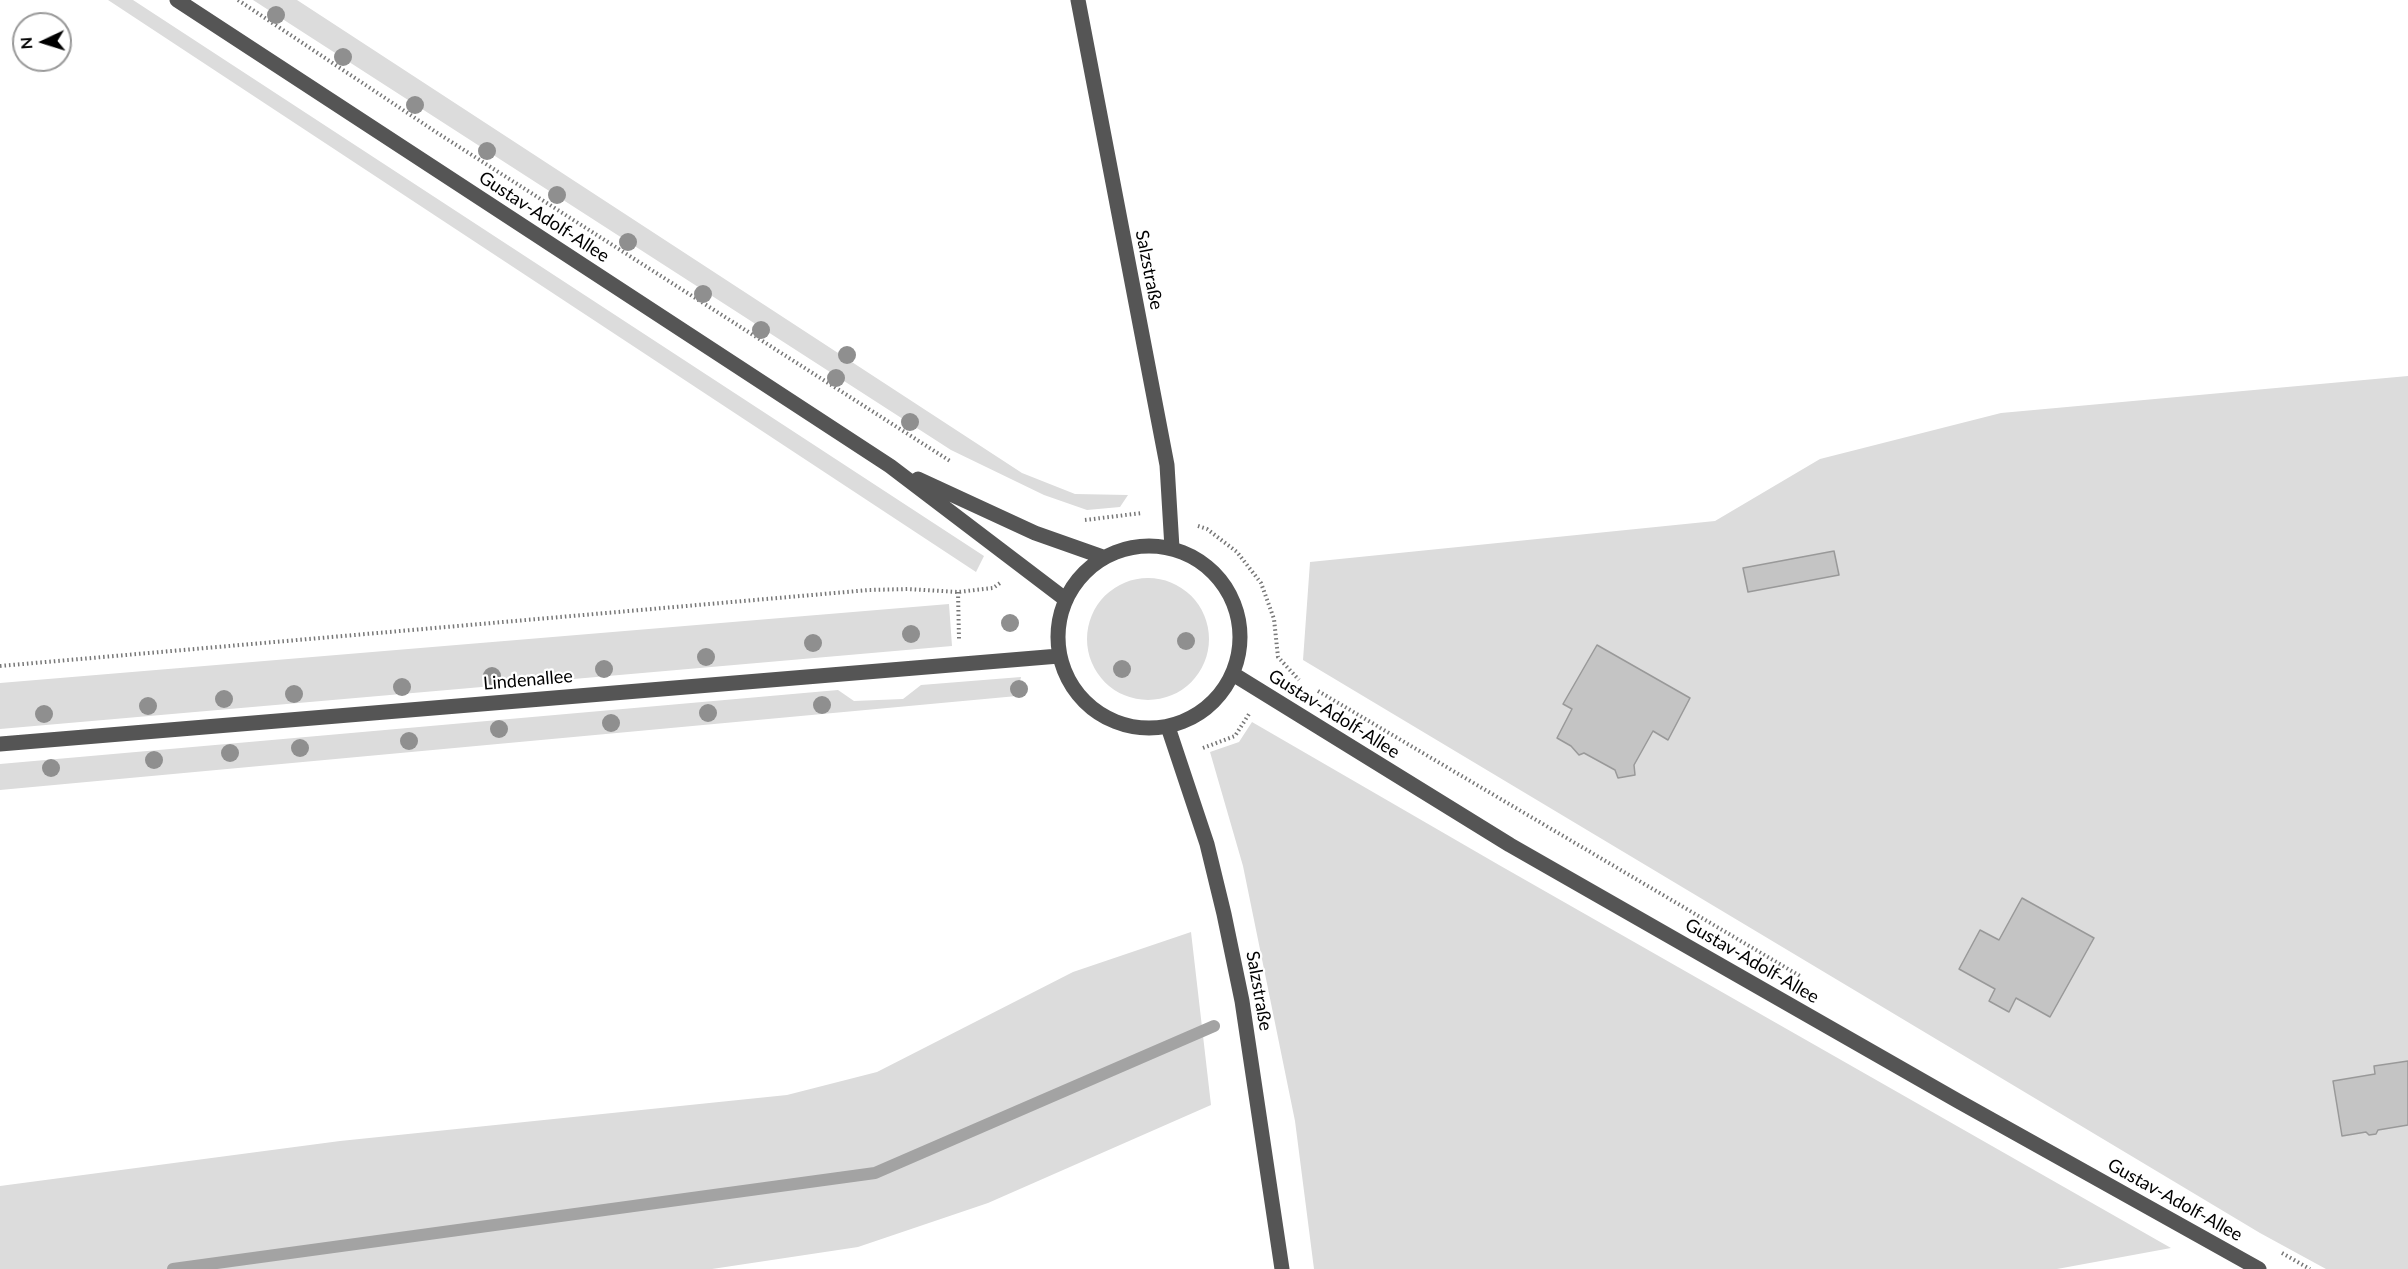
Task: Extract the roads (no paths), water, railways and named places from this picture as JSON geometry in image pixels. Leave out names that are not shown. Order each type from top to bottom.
[{"type":"street","name":"Gustav-Adolf-Allee","points":[[177,0],[890,466],[1018,561],[1065,599]]},
{"type":"street","name":"Salzstraße","points":[[1078,0],[1167,465],[1172,548]]},
{"type":"street","name":"Gustav-Adolf-Allee","points":[[890,466],[1035,533],[1103,557]]},
{"type":"street","points":[[1159,545],[1172,548],[1186,553],[1210,568],[1228,591],[1239,618],[1240,646],[1233,674],[1217,698],[1195,716],[1168,727],[1140,728],[1111,721],[1088,705],[1070,683],[1059,656],[1058,627],[1065,599],[1080,575],[1103,557],[1130,547],[1159,545]]},
{"type":"street","name":"Lindenallee","points":[[0,744],[1059,656]]},
{"type":"street","name":"Gustav-Adolf-Allee","points":[[1233,674],[1521,851],[1947,1095],[2259,1269]]},
{"type":"street","name":"Salzstraße","points":[[1168,727],[1207,844],[1224,914],[1242,1001],[1282,1269]]},
{"type":"waterway","points":[[173,1269],[875,1173],[1214,1026]]}]
